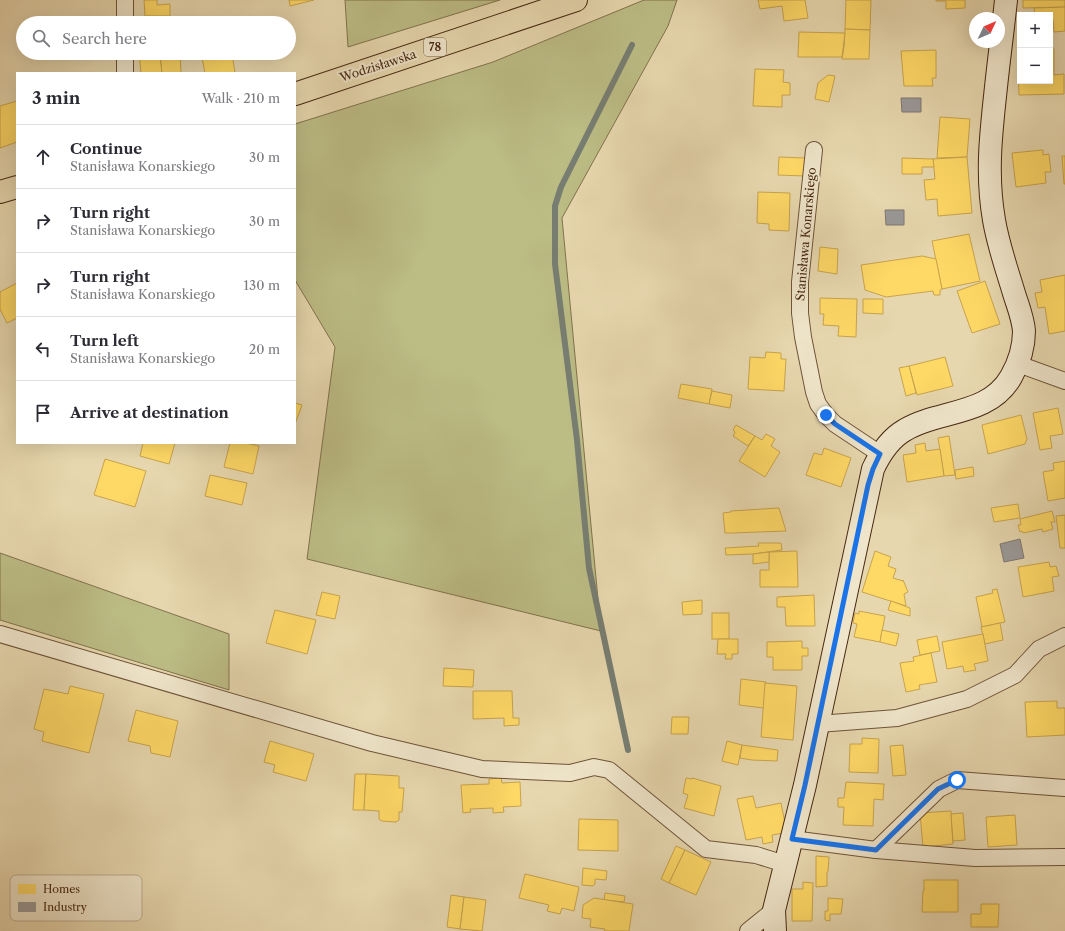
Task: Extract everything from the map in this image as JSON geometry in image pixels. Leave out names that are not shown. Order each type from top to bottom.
[{"type":"main road","name":"Wodzisławska","points":[[296,94],[576,0]]},
{"type":"main road","points":[[0,192],[16,187]]},
{"type":"street","points":[[125,0],[125,16]]},
{"type":"street","points":[[775,931],[774,910],[805,785],[868,485],[873,469],[880,454],[892,440],[904,430],[920,423],[973,407],[987,401],[1000,391],[1010,379],[1018,364],[1023,348],[1024,332],[1022,317],[1001,253],[994,220],[990,185],[992,123],[1006,0]]},
{"type":"street","points":[[125,60],[125,72]]},
{"type":"street","name":"Stanisława Konarskiego","points":[[814,150],[800,282],[800,313],[803,337],[814,392],[818,404],[835,424],[880,454]]},
{"type":"street","points":[[1018,364],[1065,381]]},
{"type":"street","points":[[0,634],[372,743],[482,770],[570,773],[594,767],[609,770],[706,849],[756,855],[786,864]]},
{"type":"street","points":[[818,724],[897,718],[967,698],[1016,675],[1039,649],[1065,636]]},
{"type":"street","points":[[876,850],[938,789],[957,780],[1065,788]]},
{"type":"street","points":[[792,839],[876,850],[975,858],[1065,857]]},
{"type":"street","points":[[748,931],[774,910]]},
{"type":"green space","points":[[345,0],[500,0],[348,47]]},
{"type":"green space","points":[[644,0],[677,0],[668,26],[562,218],[601,631],[307,559],[335,347],[296,282],[296,124],[493,62]]},
{"type":"green space","points":[[0,553],[229,634],[229,690],[0,620]]},
{"type":"building: Homes","points":[[144,0],[157,0],[157,5],[170,4],[170,16],[145,16]]},
{"type":"building: Homes","points":[[289,0],[314,0],[290,6]]},
{"type":"building: Homes","points":[[758,0],[805,0],[808,18],[784,21],[782,6],[760,9]]},
{"type":"building: Homes","points":[[846,0],[871,0],[870,30],[845,29]]},
{"type":"building: Homes","points":[[936,0],[965,0],[965,8],[946,9],[946,1]]},
{"type":"building: Homes","points":[[1023,0],[1065,0],[1065,7],[1023,8]]},
{"type":"building: Homes","points":[[1065,7],[1065,31],[1054,32],[1053,12],[1035,12],[1034,8]]},
{"type":"building: Homes","points":[[845,29],[870,30],[869,59],[842,59]]},
{"type":"building: Homes","points":[[799,32],[845,33],[842,57],[798,57]]},
{"type":"building: Homes","points":[[1054,49],[1054,75],[1064,74],[1064,94],[1019,95],[1019,84],[1053,84]]},
{"type":"building: Homes","points":[[936,50],[936,78],[932,78],[933,86],[904,86],[901,51]]},
{"type":"building: Homes","points":[[140,60],[161,60],[162,72],[141,72]]},
{"type":"building: Homes","points":[[161,60],[180,60],[181,72],[162,72]]},
{"type":"building: Homes","points":[[202,60],[233,60],[235,72],[205,72]]},
{"type":"building: Homes","points":[[755,69],[784,70],[783,82],[790,83],[790,95],[782,95],[782,107],[753,106]]},
{"type":"building: Homes","points":[[828,75],[835,76],[829,102],[815,99],[818,83]]},
{"type":"building: Homes","points":[[16,101],[16,142],[0,148],[0,106]]},
{"type":"building: Homes","points":[[940,117],[970,119],[967,157],[937,158]]},
{"type":"building: Homes","points":[[1043,150],[1043,155],[1049,154],[1051,172],[1045,172],[1046,183],[1016,187],[1012,153]]},
{"type":"building: Homes","points":[[1062,156],[1065,156],[1065,184],[1064,184]]},
{"type":"building: Homes","points":[[779,157],[805,158],[805,176],[778,175]]},
{"type":"building: Homes","points":[[967,157],[972,213],[938,216],[937,199],[926,200],[924,180],[935,179],[933,159]]},
{"type":"building: Homes","points":[[902,158],[933,159],[934,167],[922,167],[922,174],[902,174]]},
{"type":"building: Homes","points":[[758,192],[790,193],[789,231],[769,230],[769,224],[757,223]]},
{"type":"building: Homes","points":[[969,234],[980,281],[942,289],[932,241]]},
{"type":"building: Homes","points":[[820,247],[838,249],[837,274],[818,271]]},
{"type":"building: Homes","points":[[922,256],[936,259],[942,289],[940,290],[940,295],[934,295],[933,291],[886,297],[865,290],[861,265]]},
{"type":"building: Homes","points":[[1065,275],[1065,331],[1049,334],[1045,307],[1038,308],[1035,293],[1042,292],[1040,280]]},
{"type":"building: Homes","points":[[985,281],[1000,324],[972,333],[957,291]]},
{"type":"building: Homes","points":[[16,284],[16,318],[7,323],[0,309],[0,292]]},
{"type":"building: Homes","points":[[820,298],[857,299],[856,337],[838,336],[839,326],[823,325],[824,314],[820,314]]},
{"type":"building: Homes","points":[[863,299],[883,299],[883,314],[863,313]]},
{"type":"building: Homes","points":[[766,352],[781,353],[781,359],[786,359],[784,391],[748,389],[750,357],[765,358]]},
{"type":"building: Homes","points":[[945,357],[953,386],[917,395],[909,366]]},
{"type":"building: Homes","points":[[909,366],[916,393],[906,396],[899,368]]},
{"type":"building: Homes","points":[[681,384],[712,389],[709,404],[678,398]]},
{"type":"building: Homes","points":[[712,391],[732,395],[730,408],[709,404]]},
{"type":"building: Homes","points":[[296,403],[302,405],[296,421]]},
{"type":"building: Homes","points":[[1058,408],[1063,434],[1050,436],[1052,448],[1040,450],[1033,413]]},
{"type":"building: Homes","points":[[1021,415],[1027,439],[1025,444],[988,454],[982,425]]},
{"type":"building: Homes","points":[[736,425],[755,436],[748,446],[733,436],[735,432],[733,430]]},
{"type":"building: Homes","points":[[766,434],[775,439],[771,446],[780,452],[765,477],[739,461],[755,436],[762,440]]},
{"type":"building: Homes","points":[[949,436],[955,475],[944,476],[938,438]]},
{"type":"building: Homes","points":[[925,443],[926,451],[940,449],[944,476],[907,482],[903,455],[916,453],[915,445]]},
{"type":"building: Homes","points":[[143,444],[175,444],[169,464],[140,456]]},
{"type":"building: Homes","points":[[230,444],[250,444],[259,446],[253,474],[224,467]]},
{"type":"building: Homes","points":[[824,448],[851,458],[841,487],[806,475],[814,453],[822,455]]},
{"type":"building: Homes","points":[[105,459],[146,471],[135,507],[94,495]]},
{"type":"building: Homes","points":[[1065,461],[1065,498],[1048,501],[1043,472],[1054,470],[1053,463]]},
{"type":"building: Homes","points":[[973,467],[974,476],[956,479],[955,470]]},
{"type":"building: Homes","points":[[210,475],[247,483],[242,505],[205,496]]},
{"type":"building: Homes","points":[[1018,504],[1020,518],[994,522],[991,508]]},
{"type":"building: Homes","points":[[779,508],[786,531],[725,533],[723,513],[731,511]]},
{"type":"building: Homes","points":[[1052,511],[1055,522],[1051,522],[1053,529],[1043,532],[1042,529],[1023,533],[1022,531],[1020,532],[1018,525],[1021,525],[1020,519]]},
{"type":"building: Homes","points":[[1065,515],[1065,548],[1060,548],[1056,516]]},
{"type":"building: Homes","points":[[758,543],[781,543],[782,550],[753,554],[726,555],[725,548],[759,546]]},
{"type":"building: Homes","points":[[797,551],[798,587],[760,587],[760,570],[769,570],[769,552]]},
{"type":"building: Homes","points":[[875,551],[891,557],[888,566],[896,569],[893,578],[903,580],[908,592],[904,594],[906,606],[862,592]]},
{"type":"building: Homes","points":[[769,552],[769,562],[753,564],[753,554]]},
{"type":"building: Homes","points":[[1049,562],[1050,567],[1056,566],[1059,576],[1052,577],[1054,591],[1023,597],[1018,567]]},
{"type":"building: Homes","points":[[997,589],[1005,622],[982,627],[976,597],[993,593],[992,590]]},
{"type":"building: Homes","points":[[322,592],[340,596],[335,619],[316,615]]},
{"type":"building: Homes","points":[[814,595],[815,626],[786,626],[785,607],[777,607],[777,597]]},
{"type":"building: Homes","points":[[702,600],[702,614],[683,615],[682,602]]},
{"type":"building: Homes","points":[[891,601],[910,608],[910,616],[888,610]]},
{"type":"building: Homes","points":[[275,610],[316,620],[307,654],[266,643]]},
{"type":"building: Homes","points":[[859,611],[885,616],[880,642],[854,637],[857,624],[853,623],[855,613],[859,614]]},
{"type":"building: Homes","points":[[712,613],[729,613],[729,639],[712,639]]},
{"type":"building: Homes","points":[[1000,623],[1003,640],[985,644],[981,627]]},
{"type":"building: Homes","points":[[882,630],[899,634],[896,646],[880,642]]},
{"type":"building: Homes","points":[[983,634],[988,661],[974,664],[976,670],[964,672],[963,666],[947,669],[942,642]]},
{"type":"building: Homes","points":[[937,636],[940,651],[920,655],[917,640]]},
{"type":"building: Homes","points":[[718,639],[738,639],[738,654],[732,654],[732,659],[725,659],[726,654],[717,654]]},
{"type":"building: Homes","points":[[802,641],[802,648],[808,648],[808,656],[802,656],[802,670],[773,670],[773,657],[767,657],[767,642]]},
{"type":"building: Homes","points":[[931,653],[937,682],[919,685],[920,689],[906,692],[900,663],[914,661],[913,657]]},
{"type":"building: Homes","points":[[444,668],[474,670],[473,687],[443,686]]},
{"type":"building: Homes","points":[[741,679],[766,682],[764,708],[739,705]]},
{"type":"building: Homes","points":[[765,683],[797,686],[793,740],[761,737]]},
{"type":"building: Homes","points":[[70,686],[104,694],[89,753],[42,741],[44,732],[34,729],[44,689],[68,694]]},
{"type":"building: Homes","points":[[473,691],[512,691],[513,718],[519,718],[519,725],[504,726],[504,718],[473,719]]},
{"type":"building: Homes","points":[[1057,701],[1057,708],[1065,708],[1065,735],[1027,737],[1025,702]]},
{"type":"building: Homes","points":[[136,710],[178,721],[170,757],[151,753],[150,746],[128,741]]},
{"type":"building: Homes","points":[[672,717],[689,717],[688,734],[671,734]]},
{"type":"building: Homes","points":[[862,738],[879,739],[878,773],[849,772],[850,744],[862,744]]},
{"type":"building: Homes","points":[[270,741],[314,754],[306,781],[273,772],[275,765],[264,762]]},
{"type":"building: Homes","points":[[727,741],[742,745],[738,765],[722,761]]},
{"type":"building: Homes","points":[[742,745],[778,750],[777,761],[740,758]]},
{"type":"building: Homes","points":[[903,745],[906,775],[893,776],[890,746]]},
{"type":"building: Homes","points":[[355,774],[366,774],[364,810],[353,810]]},
{"type":"building: Homes","points":[[366,774],[399,776],[399,788],[404,788],[402,812],[399,812],[399,820],[396,822],[382,821],[379,819],[379,811],[364,810]]},
{"type":"building: Homes","points":[[501,778],[502,783],[520,782],[521,806],[503,807],[504,812],[493,813],[493,808],[470,809],[471,812],[463,813],[461,785],[489,784],[489,779]]},
{"type":"building: Homes","points":[[686,778],[692,778],[721,786],[714,816],[684,808],[688,795],[683,793]]},
{"type":"building: Homes","points":[[846,782],[884,784],[883,800],[874,799],[873,826],[843,825],[844,807],[838,807],[838,798],[844,798]]},
{"type":"building: Homes","points":[[753,796],[756,808],[781,803],[786,828],[784,833],[772,835],[773,842],[763,844],[762,837],[746,840],[737,799]]},
{"type":"building: Homes","points":[[951,811],[953,844],[923,847],[920,813]]},
{"type":"building: Homes","points":[[963,813],[965,840],[953,841],[951,814]]},
{"type":"building: Homes","points":[[1015,815],[1017,845],[988,847],[986,817]]},
{"type":"building: Homes","points":[[579,819],[618,820],[618,851],[578,850]]},
{"type":"building: Homes","points":[[676,846],[685,850],[669,883],[661,879]]},
{"type":"building: Homes","points":[[685,850],[711,862],[696,895],[669,883]]},
{"type":"building: Homes","points":[[816,856],[829,857],[827,886],[816,887]]},
{"type":"building: Homes","points":[[583,868],[607,871],[606,880],[595,879],[595,884],[593,886],[582,885]]},
{"type":"building: Homes","points":[[525,874],[579,887],[574,911],[562,908],[560,914],[547,911],[549,905],[519,898]]},
{"type":"building: Homes","points":[[924,880],[958,880],[958,912],[922,912]]},
{"type":"building: Homes","points":[[803,882],[813,883],[812,921],[792,921],[792,889],[803,889]]},
{"type":"building: Homes","points":[[605,893],[625,896],[624,902],[604,900]]},
{"type":"building: Homes","points":[[451,895],[464,897],[460,929],[447,927]]},
{"type":"building: Homes","points":[[464,897],[486,900],[482,931],[460,929]]},
{"type":"building: Homes","points":[[594,898],[633,904],[629,931],[604,931],[605,929],[590,927],[591,919],[582,918],[583,905]]},
{"type":"building: Homes","points":[[828,898],[843,899],[841,914],[830,914],[830,921],[825,920],[825,911],[828,911]]},
{"type":"building: Homes","points":[[981,904],[999,904],[998,927],[971,927],[971,914],[981,914]]},
{"type":"building: Industry","points":[[901,98],[921,98],[921,112],[902,112]]},
{"type":"building: Industry","points":[[885,210],[904,210],[904,225],[886,225]]},
{"type":"building: Industry","points":[[1020,539],[1024,558],[1004,562],[1000,544]]},
{"type":"waterway","points":[[628,750],[589,568],[577,440],[555,264],[555,206],[561,187],[632,45]]},
{"type":"route","points":[[826,415],[835,424],[880,454],[868,485],[805,785],[792,839],[876,850],[938,789],[957,780]]}]
